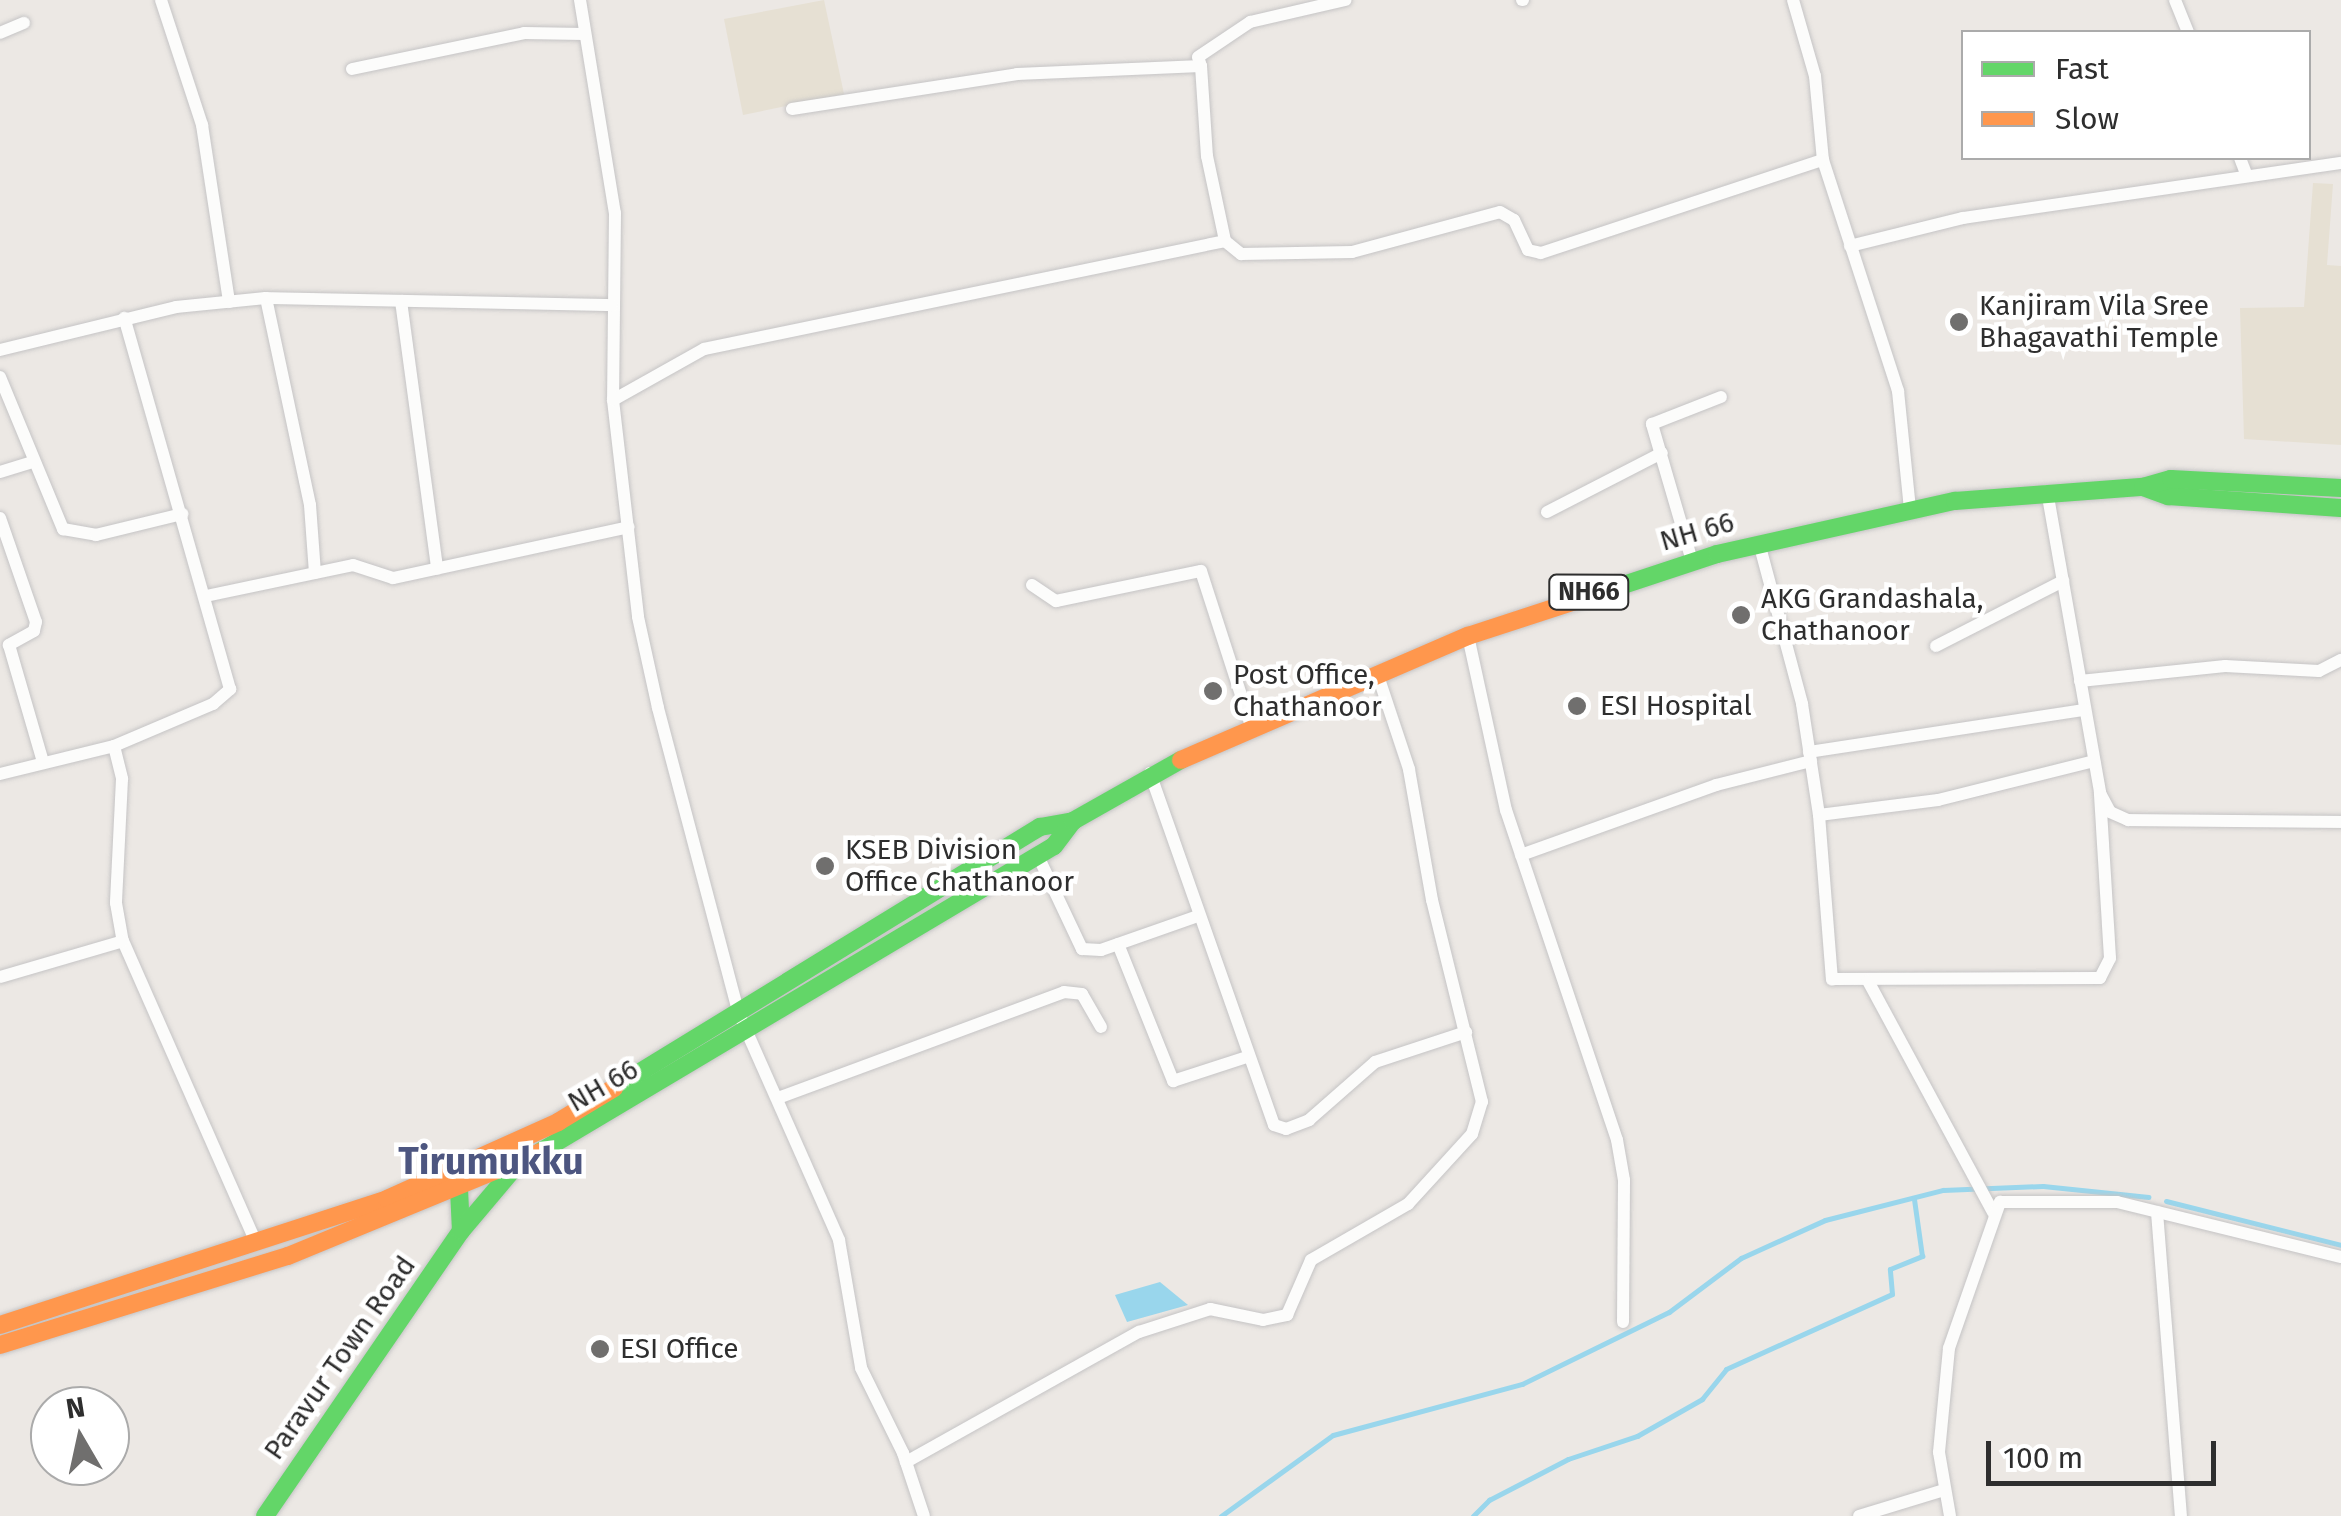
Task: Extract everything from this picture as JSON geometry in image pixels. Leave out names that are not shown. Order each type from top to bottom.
[{"type":"main road","name":"NH 66","points":[[0,1345],[288,1256],[518,1164],[748,1033],[1038,856],[1073,821],[1150,773],[1251,726],[1468,636],[1692,561],[1760,542],[1910,510],[2047,491],[2143,487],[2171,479],[2341,488]]},
{"type":"main road","name":"NH 66","points":[[2143,487],[2168,496],[2341,508]]},
{"type":"main road","name":"NH 66","points":[[2,1320],[257,1245],[387,1199],[558,1122],[1040,827],[1073,821]]},
{"type":"main road","name":"Paravur Town Road","points":[[265,1516],[461,1232],[518,1164]]},
{"type":"main road","points":[[460,1189],[461,1232]]},
{"type":"street","points":[[161,0],[202,125],[229,302]]},
{"type":"street","points":[[580,0],[615,213],[619,267],[612,305],[613,400],[658,708],[739,1014],[778,1098],[850,1275],[861,1368],[906,1462],[924,1516]]},
{"type":"street","points":[[1345,0],[1250,22],[1198,57],[1208,156],[1225,241],[1241,254],[1352,252],[1500,212],[1514,220],[1528,250],[1542,253],[1823,160]]},
{"type":"street","points":[[1792,0],[1815,76],[1823,160],[1898,391],[1910,510]]},
{"type":"street","points":[[2174,0],[2187,30]]},
{"type":"street","points":[[0,33],[24,23]]},
{"type":"street","points":[[352,70],[524,32],[584,34]]},
{"type":"street","points":[[792,108],[1017,74],[1201,66]]},
{"type":"street","points":[[2241,160],[2247,176]]},
{"type":"street","points":[[1850,246],[1962,218],[2341,163]]},
{"type":"street","points":[[613,400],[704,349],[1225,241]]},
{"type":"street","points":[[266,298],[310,505],[315,573]]},
{"type":"street","points":[[0,350],[124,318],[266,298],[612,305]]},
{"type":"street","points":[[400,300],[437,569]]},
{"type":"street","points":[[0,774],[114,746],[213,704],[230,690],[124,318]]},
{"type":"street","points":[[0,377],[56,521],[71,534],[96,535],[182,514]]},
{"type":"street","points":[[1692,561],[1654,420],[1721,397]]},
{"type":"street","points":[[1548,512],[1662,453]]},
{"type":"street","points":[[0,472],[33,462]]},
{"type":"street","points":[[1760,542],[1810,756],[1819,814],[1827,974],[1840,982],[1968,976],[2062,982],[2108,972],[2100,794],[2047,491]]},
{"type":"street","points":[[0,518],[36,622],[34,631],[9,645],[43,762]]},
{"type":"street","points":[[206,596],[360,565],[393,578],[629,527]]},
{"type":"street","points":[[1032,586],[1056,600],[1201,571],[1251,726]]},
{"type":"street","points":[[1936,646],[2064,581]]},
{"type":"street","points":[[1468,636],[1521,855],[1617,1140],[1624,1180],[1623,1322]]},
{"type":"street","points":[[2080,681],[2225,666],[2319,672],[2341,660]]},
{"type":"street","points":[[906,1462],[1139,1332],[1210,1310],[1263,1320],[1287,1314],[1310,1260],[1408,1204],[1472,1134],[1482,1102],[1415,824],[1409,769],[1376,673]]},
{"type":"street","points":[[1521,855],[1716,785],[1810,756],[2085,710]]},
{"type":"street","points":[[114,746],[122,779],[116,904],[123,940],[257,1245]]},
{"type":"street","points":[[1819,814],[1938,800],[2094,761]]},
{"type":"street","points":[[1150,773],[1270,1118],[1286,1128],[1309,1120],[1376,1062],[1466,1032]]},
{"type":"street","points":[[2100,794],[2113,814],[2128,820],[2341,822]]},
{"type":"street","points":[[1038,856],[1078,946],[1090,952],[1198,916]]},
{"type":"street","points":[[0,977],[123,940]]},
{"type":"street","points":[[1118,944],[1173,1081],[1182,1084],[1247,1057]]},
{"type":"street","points":[[1868,981],[1993,1212]]},
{"type":"street","points":[[778,1098],[1064,992],[1082,994],[1101,1027]]},
{"type":"street","points":[[1950,1516],[1944,1490],[1939,1417],[1948,1348],[1993,1212],[2004,1200],[2048,1198],[2157,1212],[2341,1257]]},
{"type":"street","points":[[2157,1212],[2181,1516]]},
{"type":"street","points":[[1860,1516],[1944,1490]]},
{"type":"shaded area","points":[[824,0],[844,94],[743,115],[724,19]]},
{"type":"shaded area","points":[[2313,183],[2333,184],[2327,265],[2341,266],[2341,445],[2244,439],[2240,308],[2304,307]]},
{"type":"water","points":[[1160,1282],[1188,1305],[1127,1322],[1115,1295]]},
{"type":"waterway","points":[[1221,1516],[1333,1435],[1522,1384],[1669,1312],[1741,1258],[1825,1220],[1943,1190],[2043,1186],[2148,1197]]},
{"type":"waterway","points":[[1473,1516],[1489,1500],[1568,1459],[1637,1436],[1702,1399],[1726,1369],[1892,1294],[1890,1269],[1922,1256],[1914,1199]]},
{"type":"waterway","points":[[2166,1201],[2341,1245]]},
{"type":"traffic: fast","points":[[1587,597],[1717,554],[1955,501],[2143,487],[2171,479],[2341,488]]},
{"type":"traffic: fast","points":[[2143,487],[2168,496],[2341,508]]},
{"type":"traffic: fast","points":[[540,1152],[1054,846],[1073,821],[1181,760]]},
{"type":"traffic: fast","points":[[614,1088],[1040,827],[1073,821]]},
{"type":"traffic: fast","points":[[265,1516],[461,1231],[515,1167]]},
{"type":"traffic: fast","points":[[459,1189],[461,1231]]},
{"type":"traffic: slow","points":[[1181,760],[1468,636],[1587,597]]},
{"type":"traffic: slow","points":[[0,1325],[387,1199],[558,1122],[614,1088]]},
{"type":"traffic: slow","points":[[0,1345],[288,1256],[540,1152]]},
{"type":"place","name":"Kanjiram Vila Sree Bhagavathi Temple","points":[[1959,322]]},
{"type":"place","name":"AKG Grandashala, Chathanoor","points":[[1741,615]]},
{"type":"place","name":"Post Office, Chathanoor","points":[[1213,691]]},
{"type":"place","name":"ESI Hospital","points":[[1577,706]]},
{"type":"place","name":"KSEB Division Office Chathanoor","points":[[825,866]]},
{"type":"place","name":"ESI Office","points":[[600,1349]]},
{"type":"district","name":"Tirumukku","points":[[491,1162]]}]
